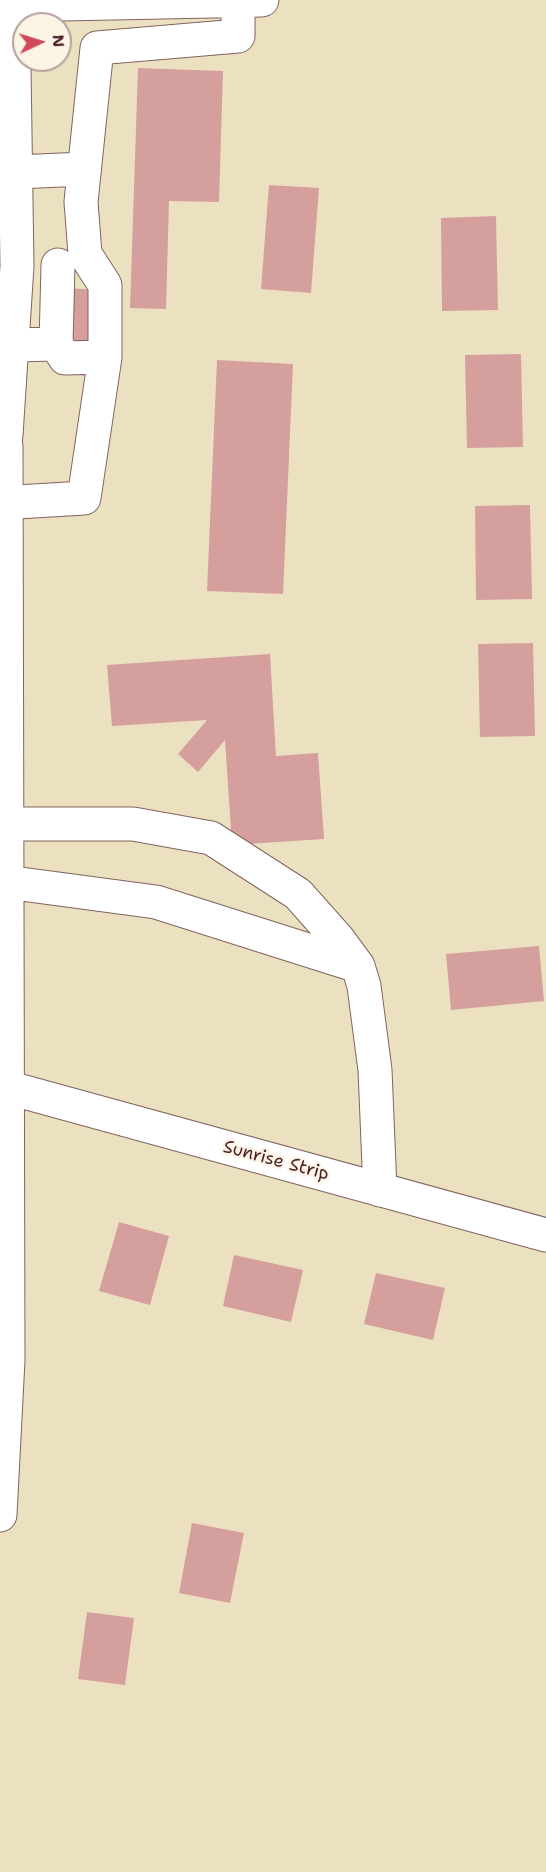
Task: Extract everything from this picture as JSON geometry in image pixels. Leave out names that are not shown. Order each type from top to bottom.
[{"type":"street","points":[[0,1515],[8,1359],[2,494],[13,345],[11,279],[16,172],[13,2],[250,0],[238,36],[98,48]]},
{"type":"street","points":[[93,3],[98,48],[81,202],[56,344],[65,358],[105,357]]},
{"type":"street","points":[[16,172],[84,169]]},
{"type":"street","points":[[11,279],[71,260]]},
{"type":"street","points":[[2,494],[84,498],[105,357],[105,285],[71,260]]},
{"type":"street","points":[[13,345],[56,344]]},
{"type":"street","points":[[6,824],[133,824],[211,838],[298,894],[338,939],[358,966],[364,986],[375,1070],[380,1190]]},
{"type":"street","points":[[6,882],[156,902],[358,966]]},
{"type":"street","name":"Sunrise Strip","points":[[6,1087],[546,1235]]},
{"type":"building","points":[[138,68],[223,71],[219,202],[169,201],[166,309],[130,308]]},
{"type":"building","points":[[269,185],[319,188],[311,293],[261,289]]},
{"type":"building","points":[[496,216],[498,310],[442,311],[441,218]]},
{"type":"building","points":[[67,288],[97,290],[93,352],[63,351]]},
{"type":"building","points":[[521,354],[523,447],[467,448],[465,355]]},
{"type":"building","points":[[217,360],[293,364],[283,594],[207,591]]},
{"type":"building","points":[[530,505],[532,599],[476,600],[475,506]]},
{"type":"building","points":[[533,643],[535,736],[480,737],[478,644]]},
{"type":"building","points":[[270,654],[276,756],[318,753],[324,839],[232,845],[225,740],[198,772],[178,754],[207,720],[112,726],[107,665]]},
{"type":"building","points":[[539,946],[544,1001],[451,1010],[446,954]]},
{"type":"building","points":[[119,1222],[169,1236],[150,1305],[99,1291]]},
{"type":"building","points":[[234,1255],[303,1270],[291,1322],[223,1306]]},
{"type":"building","points":[[376,1273],[445,1288],[433,1340],[364,1324]]},
{"type":"building","points":[[192,1523],[244,1533],[230,1603],[179,1593]]},
{"type":"building","points":[[87,1612],[134,1618],[125,1685],[78,1679]]}]
